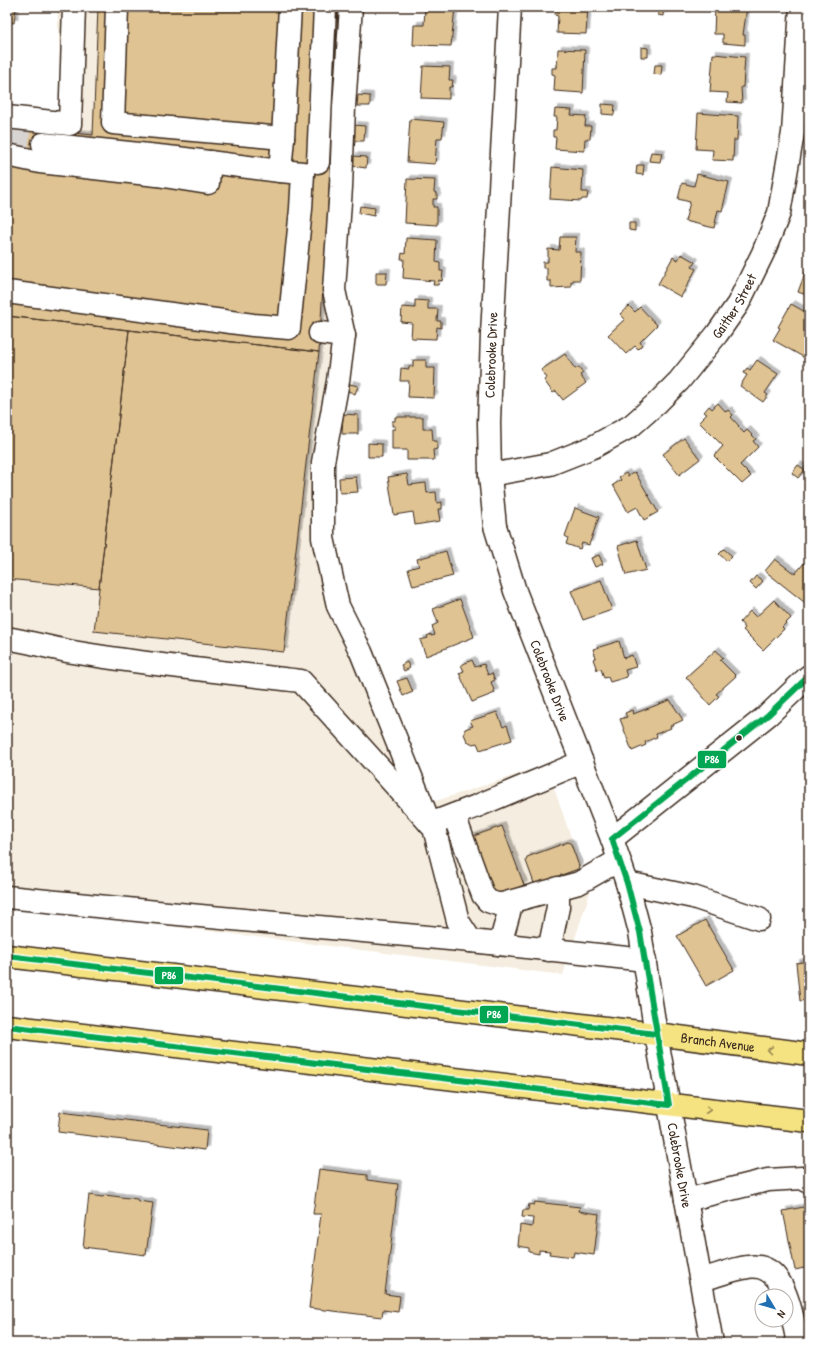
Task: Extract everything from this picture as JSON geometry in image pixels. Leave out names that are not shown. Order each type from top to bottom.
[{"type":"highway","name":"Branch Avenue","points":[[7,956],[656,1034],[809,1054]]},
{"type":"highway","points":[[7,1026],[809,1121]]},
{"type":"street","points":[[7,117],[70,124],[74,7]]},
{"type":"street","points":[[117,7],[113,123],[283,138]]},
{"type":"street","points":[[280,171],[290,7]]},
{"type":"street","points":[[318,162],[325,7]]},
{"type":"street","points":[[351,7],[334,290],[344,336],[338,381],[323,462],[323,538],[338,606],[361,652],[430,824]]},
{"type":"street","name":"Colebrooke Drive","points":[[510,7],[492,334],[489,423],[490,475],[495,526],[514,591],[612,839],[627,883],[640,932],[656,1034],[712,1343]]},
{"type":"street","name":"Gaither Street","points":[[490,475],[550,464],[593,447],[631,426],[657,403],[678,381],[738,304],[764,253],[779,213],[793,133],[801,7]]},
{"type":"street","points":[[7,292],[253,325],[289,328],[301,209],[303,173],[43,144]]},
{"type":"street","points":[[7,156],[40,162],[157,175],[208,183],[210,162]]},
{"type":"street","points":[[320,333],[344,336]]},
{"type":"street","points":[[7,638],[71,652],[135,662],[300,681],[434,828],[458,921],[471,941]]},
{"type":"street","points":[[612,839],[768,715],[809,676]]},
{"type":"street","points":[[430,824],[582,762]]},
{"type":"street","points":[[454,815],[483,895],[488,901],[497,904],[512,902],[579,882],[619,860]]},
{"type":"street","points":[[627,883],[694,897],[759,919]]},
{"type":"street","points":[[549,950],[558,907],[558,888]]},
{"type":"street","points":[[7,897],[471,941],[645,960]]},
{"type":"street","points":[[500,944],[512,902]]},
{"type":"street","points":[[686,1200],[768,1180],[802,1178],[809,1182]]},
{"type":"street","points":[[701,1280],[749,1267],[763,1267],[776,1277],[788,1298],[798,1343]]},
{"type":"shaded area","points":[[57,7],[356,7],[328,462],[331,543],[357,621],[433,802],[546,765],[590,892],[563,975],[7,906],[7,108],[63,115]]},
{"type":"building","points":[[7,7],[16,7],[14,23],[7,22]]},
{"type":"building","points":[[98,7],[338,7],[319,352],[7,316],[7,126],[93,135]]},
{"type":"building","points":[[425,7],[455,7],[451,46],[413,45],[414,25],[424,25]]},
{"type":"building","points":[[560,7],[588,7],[586,34],[557,33],[558,16],[555,15],[556,10],[560,10]]},
{"type":"building","points":[[658,7],[664,7],[663,16],[658,15]]},
{"type":"building","points":[[715,7],[747,7],[743,35],[745,35],[745,45],[723,43],[723,34],[714,34]]},
{"type":"building","points":[[641,47],[648,48],[648,57],[641,57]]},
{"type":"building","points":[[558,49],[585,50],[583,93],[554,91],[555,75],[552,74],[552,68],[557,68]]},
{"type":"building","points":[[713,54],[745,57],[743,87],[741,87],[742,103],[727,102],[728,93],[710,92]]},
{"type":"building","points":[[655,65],[662,65],[661,75],[654,74]]},
{"type":"building","points":[[423,66],[450,67],[449,80],[453,80],[452,87],[449,87],[449,99],[421,98]]},
{"type":"building","points":[[358,95],[370,96],[370,106],[357,106]]},
{"type":"building","points":[[602,104],[615,105],[614,115],[602,114]]},
{"type":"building","points":[[555,109],[572,110],[571,115],[586,116],[585,126],[591,126],[590,139],[585,139],[584,151],[555,149],[556,137],[553,137],[553,130],[556,130],[557,117],[554,117]]},
{"type":"building","points":[[698,113],[738,116],[737,140],[734,140],[733,161],[712,160],[713,150],[696,149]]},
{"type":"building","points":[[410,119],[444,122],[442,138],[437,138],[435,164],[407,162]]},
{"type":"building","points":[[354,125],[365,126],[364,141],[354,141]]},
{"type":"building","points":[[651,152],[662,153],[660,162],[649,161]]},
{"type":"building","points":[[353,156],[367,157],[366,168],[352,166]]},
{"type":"building","points":[[637,165],[644,165],[643,175],[636,174]]},
{"type":"building","points":[[552,167],[583,170],[582,192],[588,192],[587,199],[582,199],[581,201],[550,199]]},
{"type":"building","points":[[697,174],[729,182],[722,211],[718,210],[714,228],[685,221],[690,202],[678,199],[682,183],[694,186]]},
{"type":"building","points":[[407,179],[435,180],[434,192],[437,193],[437,199],[433,199],[433,207],[437,207],[437,225],[405,223]]},
{"type":"building","points":[[360,206],[375,208],[374,216],[359,213]]},
{"type":"building","points":[[629,223],[635,223],[635,231],[629,230]]},
{"type":"building","points":[[560,237],[576,237],[575,252],[581,252],[580,280],[573,280],[571,282],[571,287],[551,288],[551,281],[547,281],[547,268],[543,268],[543,262],[548,262],[548,249],[559,250]]},
{"type":"building","points":[[406,238],[437,240],[436,262],[440,263],[440,271],[443,271],[442,281],[439,280],[438,285],[433,285],[434,281],[403,278],[404,259],[401,259],[402,253],[405,254]]},
{"type":"building","points":[[681,254],[695,262],[692,267],[696,269],[681,297],[658,284],[673,257],[678,260]]},
{"type":"building","points":[[809,262],[809,296],[798,292]]},
{"type":"building","points":[[376,272],[387,272],[386,284],[376,284]]},
{"type":"building","points":[[415,300],[428,301],[428,309],[438,309],[437,321],[441,321],[441,328],[437,327],[436,339],[411,338],[412,323],[401,322],[402,307],[415,308]]},
{"type":"building","points":[[791,304],[809,314],[809,358],[806,356],[805,358],[773,340],[780,328],[778,327]]},
{"type":"building","points":[[629,306],[635,312],[640,307],[657,325],[640,342],[642,345],[638,349],[635,346],[626,354],[608,335],[625,319],[620,314]]},
{"type":"building","points":[[7,316],[129,330],[99,588],[7,579]]},
{"type":"building","points":[[129,330],[319,352],[284,652],[94,631]]},
{"type":"building","points":[[565,354],[575,369],[579,367],[583,373],[580,375],[586,383],[563,400],[556,391],[553,393],[544,380],[547,378],[541,370]]},
{"type":"building","points":[[413,360],[426,360],[426,368],[435,368],[434,398],[408,397],[409,381],[400,381],[401,368],[409,369],[409,366],[413,367]]},
{"type":"building","points":[[757,360],[778,374],[765,393],[768,395],[763,402],[740,386],[747,375],[743,373],[747,368],[750,370]]},
{"type":"building","points":[[350,384],[358,386],[355,394],[348,391]]},
{"type":"building","points":[[718,403],[726,412],[728,410],[733,415],[731,417],[744,433],[747,430],[756,439],[753,441],[758,447],[740,465],[751,476],[742,484],[714,456],[723,446],[699,422],[707,414],[704,412],[709,406],[712,409]]},
{"type":"building","points":[[343,414],[358,415],[358,434],[342,434]]},
{"type":"building","points":[[395,417],[423,417],[423,429],[432,429],[433,441],[437,441],[437,449],[433,450],[434,460],[407,460],[407,450],[392,450],[392,429],[395,429],[395,426],[392,426],[392,421],[395,421]]},
{"type":"building","points":[[684,438],[700,459],[679,475],[663,454]]},
{"type":"building","points":[[368,443],[382,444],[382,457],[368,457]]},
{"type":"building","points":[[798,465],[805,470],[798,478],[792,473]]},
{"type":"building","points":[[635,472],[658,512],[644,520],[637,507],[628,512],[613,485],[621,480],[619,477],[626,473],[628,476]]},
{"type":"building","points":[[407,474],[409,485],[426,483],[427,493],[436,492],[437,503],[442,502],[442,509],[438,509],[440,521],[415,525],[413,512],[394,515],[388,477]]},
{"type":"building","points":[[356,477],[358,492],[340,493],[339,478]]},
{"type":"building","points":[[575,508],[599,517],[589,545],[582,543],[580,549],[566,544],[568,538],[565,536]]},
{"type":"building","points":[[637,540],[646,570],[626,575],[618,546]]},
{"type":"building","points":[[724,549],[732,556],[727,561],[719,554]]},
{"type":"building","points":[[446,551],[453,576],[413,586],[408,569],[419,566],[417,559]]},
{"type":"building","points":[[599,555],[603,564],[595,567],[591,558]]},
{"type":"building","points":[[809,557],[809,606],[765,571],[775,559],[795,574]]},
{"type":"building","points":[[756,576],[763,581],[756,589],[750,583]]},
{"type":"building","points":[[601,580],[612,610],[583,620],[571,591]]},
{"type":"building","points":[[460,599],[474,637],[426,656],[420,640],[428,638],[427,636],[431,634],[431,636],[435,635],[432,626],[438,623],[433,609]]},
{"type":"building","points":[[774,600],[791,618],[782,627],[784,629],[763,650],[743,630],[745,628],[740,622],[750,611],[756,617]]},
{"type":"building","points":[[619,641],[624,658],[632,655],[636,667],[625,670],[627,677],[610,682],[608,677],[604,678],[601,669],[597,670],[593,659],[596,658],[593,649]]},
{"type":"building","points":[[716,650],[723,658],[720,660],[736,676],[716,694],[719,696],[710,705],[686,677]]},
{"type":"building","points":[[472,660],[475,667],[484,664],[488,675],[492,673],[495,680],[491,682],[495,693],[472,702],[459,673],[464,671],[461,665]]},
{"type":"building","points":[[407,662],[410,668],[404,671],[401,665]]},
{"type":"building","points":[[407,678],[413,692],[403,696],[397,681]]},
{"type":"building","points":[[670,700],[683,720],[670,726],[671,728],[656,734],[657,737],[645,742],[646,745],[632,751],[620,719],[627,717],[625,713],[632,710],[633,714]]},
{"type":"building","points":[[497,712],[503,727],[507,725],[512,740],[480,750],[477,743],[473,744],[467,741],[464,734],[465,729],[473,726],[470,721]]},
{"type":"building","points":[[502,826],[524,885],[493,897],[471,837]]},
{"type":"building","points":[[568,842],[571,844],[579,866],[578,869],[537,884],[534,883],[526,861],[527,857]]},
{"type":"building","points":[[705,920],[734,970],[706,986],[677,936]]},
{"type":"building","points":[[809,961],[809,1000],[800,1001],[796,963]]},
{"type":"building","points":[[60,1112],[207,1130],[205,1150],[58,1132]]},
{"type":"building","points":[[319,1169],[367,1175],[367,1180],[398,1184],[385,1294],[400,1296],[398,1312],[383,1310],[382,1317],[309,1308],[321,1214],[313,1214]]},
{"type":"building","points":[[89,1195],[103,1197],[105,1195],[137,1199],[138,1201],[153,1203],[146,1255],[83,1247]]},
{"type":"building","points":[[535,1202],[580,1207],[579,1211],[599,1214],[594,1255],[574,1252],[573,1257],[549,1254],[550,1251],[539,1250],[539,1254],[529,1252],[529,1248],[518,1246],[520,1225],[532,1227],[533,1218],[522,1217],[523,1210],[528,1210],[529,1204],[534,1205]]},
{"type":"building","points":[[809,1206],[809,1267],[795,1270],[783,1211]]},
{"type":"tunnel","points":[[7,140],[43,144]]},
{"type":"transit line","name":"P86","points":[[612,839],[768,715],[809,676]]},
{"type":"transit line","name":"P86","points":[[7,1026],[669,1105],[640,932],[627,883],[612,839]]},
{"type":"transit line","name":"P86","points":[[7,956],[656,1034]]}]
